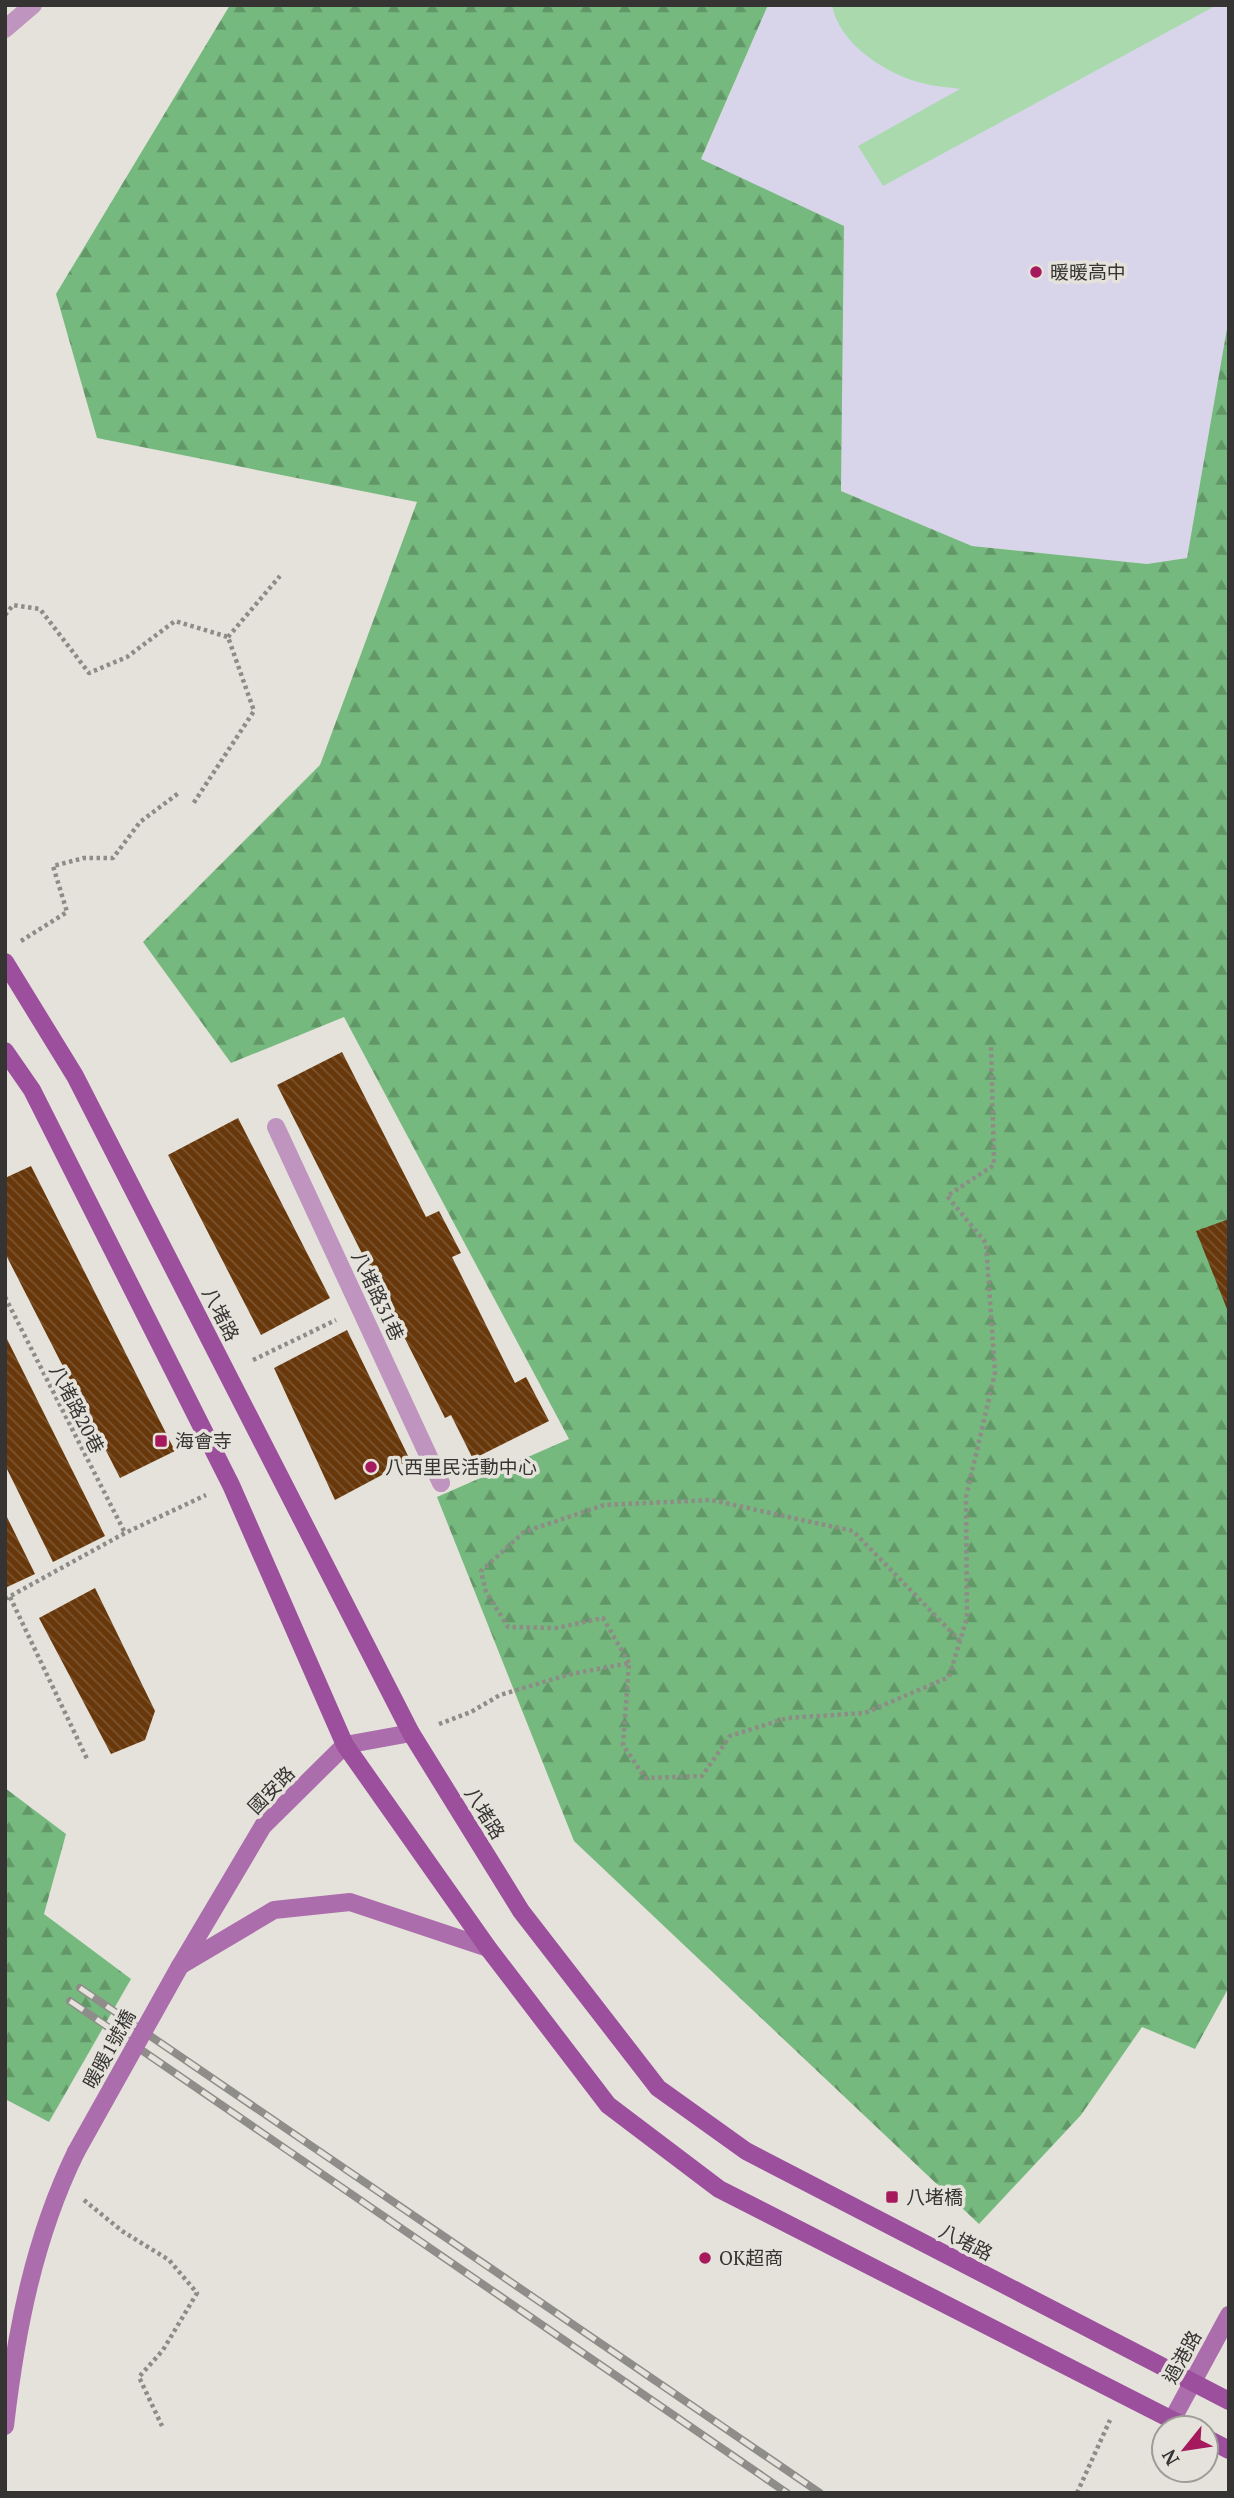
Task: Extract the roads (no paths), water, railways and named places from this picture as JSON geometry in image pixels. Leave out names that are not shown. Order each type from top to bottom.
[{"type":"main road","name":"八堵路","points":[[5,962],[75,1076],[411,1733],[521,1911],[658,2088],[746,2151],[1229,2401]]},
{"type":"main road","points":[[5,1051],[32,1090],[231,1485],[345,1745],[488,1948],[608,2105],[719,2189],[1161,2414]]},
{"type":"street","points":[[345,1745],[411,1733]]},
{"type":"street","name":"國安路","points":[[180,1966],[263,1826],[345,1745]]},
{"type":"street","points":[[180,1966],[274,1910],[350,1902],[488,1948]]},
{"type":"street","name":"暖暖1號橋","points":[[5,2426],[15,2342],[40,2241],[61,2182],[180,1966]]},
{"type":"street","name":"過港路","points":[[1183,2414],[1192,2382],[1229,2315]]},
{"type":"lane","points":[[5,29],[33,5]]},
{"type":"lane","name":"八堵路31巷","points":[[276,1127],[441,1483]]},
{"type":"railway","points":[[80,1988],[820,2493]]},
{"type":"railway","points":[[70,2001],[787,2493]]},
{"type":"place","name":"暖暖高中","points":[[1036,272]]},
{"type":"place","name":"海會寺","points":[[161,1441]]},
{"type":"place","name":"八西里民活動中心","points":[[371,1467]]},
{"type":"place","name":"八堵橋","points":[[892,2197]]},
{"type":"place","name":"OK超商","points":[[705,2258]]}]
